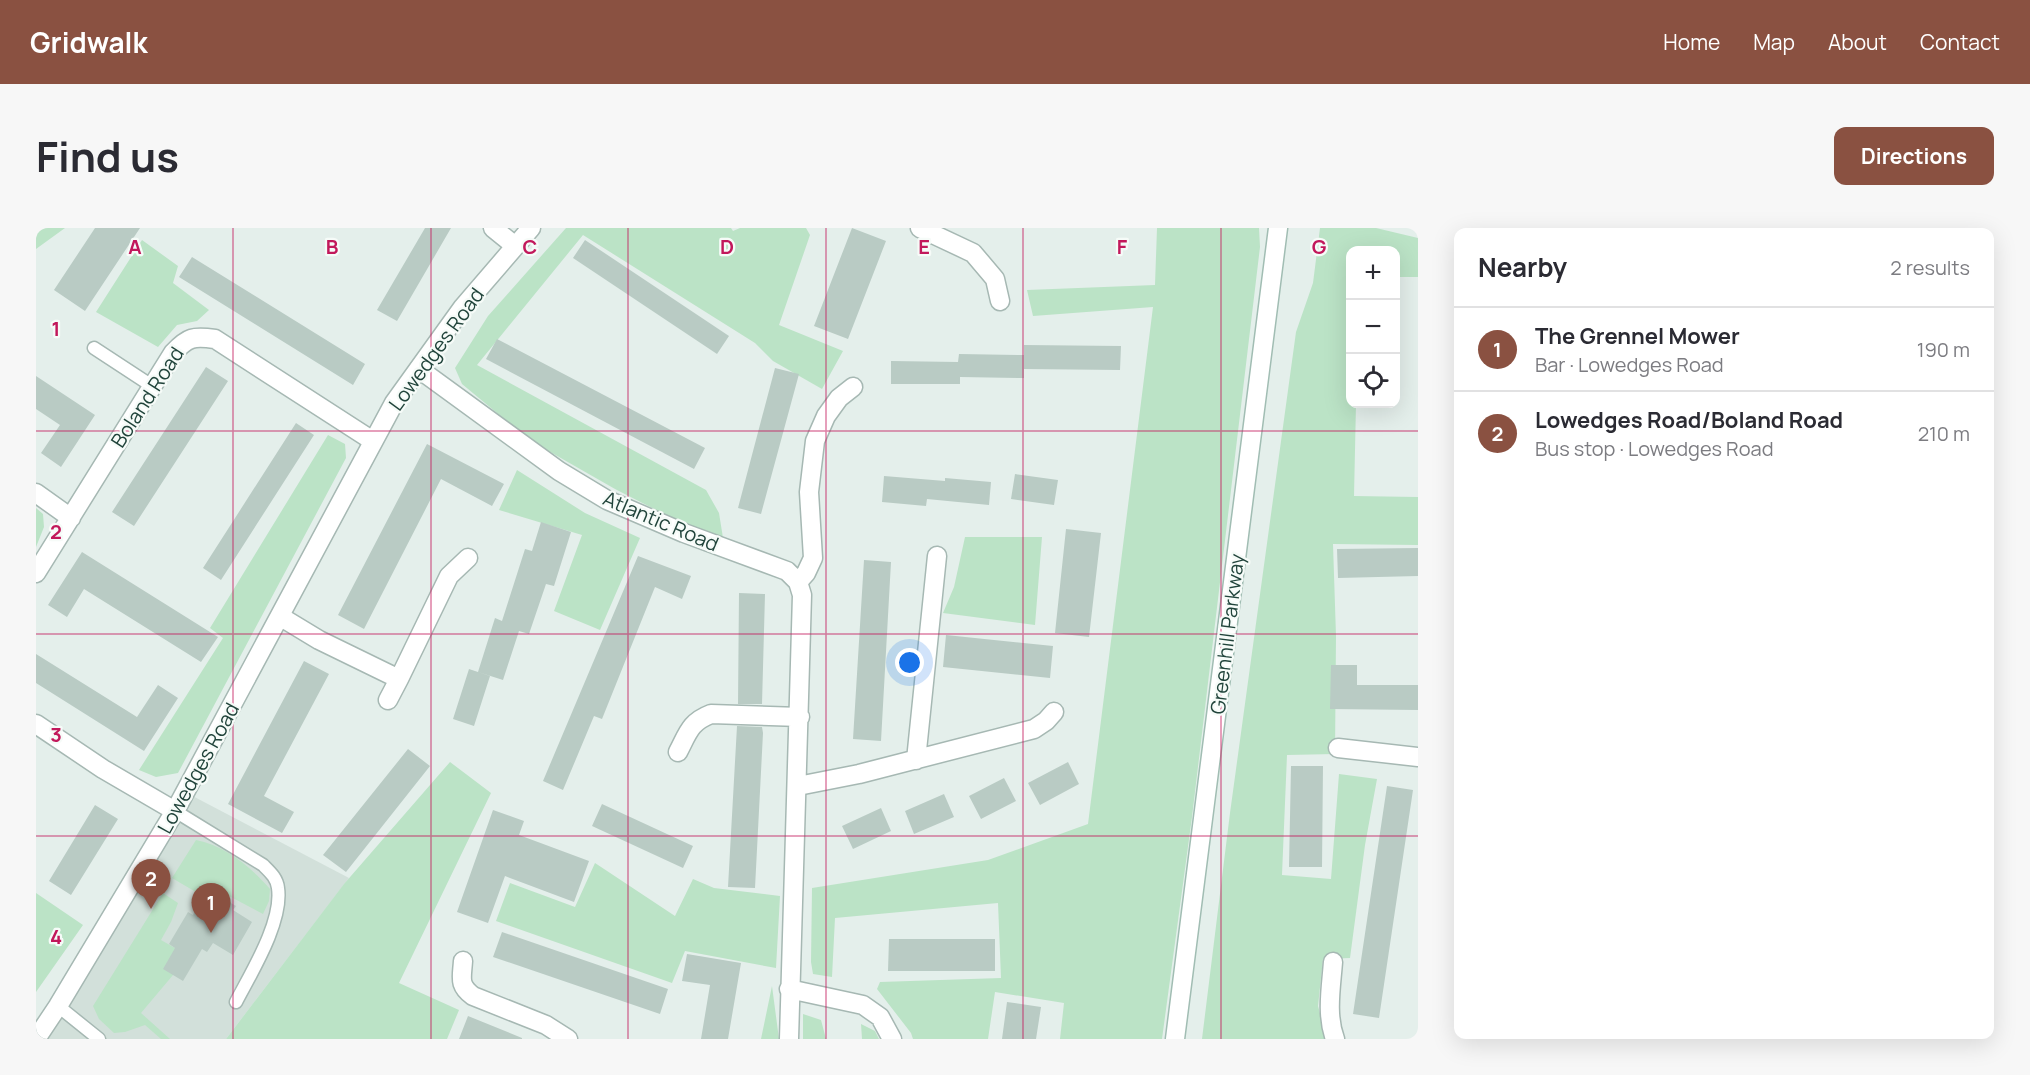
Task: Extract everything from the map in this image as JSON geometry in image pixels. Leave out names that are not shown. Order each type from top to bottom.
[{"type":"street","points":[[493,228],[514,245]]},
{"type":"street","name":"Lowedges Road","points":[[36,1039],[175,811],[394,403],[463,307],[531,228]]},
{"type":"street","points":[[920,228],[973,253],[995,279],[1000,301]]},
{"type":"street","name":"Greenhill Parkway","points":[[1175,1039],[1278,228]]},
{"type":"street","name":"Boland Road","points":[[36,573],[173,353],[184,341],[199,337],[215,339],[374,441]]},
{"type":"street","name":"Atlantic Road","points":[[419,369],[558,471],[606,500],[786,572],[798,582]]},
{"type":"street","points":[[789,1039],[800,717],[802,595],[798,582],[806,573],[813,558],[809,492],[815,441],[838,398],[853,387]]},
{"type":"street","points":[[36,493],[70,518]]},
{"type":"street","points":[[916,760],[937,556]]},
{"type":"street","points":[[388,700],[448,576],[468,558]]},
{"type":"street","points":[[281,617],[319,640],[399,679]]},
{"type":"street","points":[[798,786],[859,774],[1034,729],[1054,712]]},
{"type":"street","points":[[678,752],[689,730],[698,720],[711,714],[800,717]]},
{"type":"street","points":[[36,724],[103,769],[175,811]]},
{"type":"street","points":[[1338,748],[1418,757]]},
{"type":"street","points":[[463,961],[464,989],[473,996],[546,1025],[568,1039]]},
{"type":"street","points":[[1333,962],[1330,1003],[1331,1028],[1335,1039]]},
{"type":"street","points":[[789,989],[863,1005],[880,1017],[892,1039]]},
{"type":"lane","points":[[93,348],[153,386]]},
{"type":"lane","points":[[175,811],[263,865],[273,874],[278,887],[278,901],[271,934],[236,1002]]},
{"type":"lane","points":[[58,1006],[99,1039]]},
{"type":"shaded area","points":[[185,792],[349,878],[226,1039],[36,1039]]},
{"type":"green space","points":[[36,228],[65,228],[36,249]]},
{"type":"green space","points":[[566,228],[731,228],[733,231],[740,228],[806,228],[810,235],[779,325],[843,351],[822,389],[773,361],[755,343],[583,235],[477,365],[706,490],[719,513],[723,538],[703,534],[615,489],[531,441],[462,384],[455,368],[488,316]]},
{"type":"green space","points":[[1157,228],[1259,228],[1260,247],[1192,817],[1162,1039],[1060,1039],[1064,1003],[995,992],[988,1039],[913,1039],[911,1033],[877,989],[880,982],[1001,978],[998,903],[835,918],[832,977],[813,974],[811,962],[812,888],[988,860],[1088,824],[1153,307],[1033,316],[1027,290],[1155,285]]},
{"type":"green space","points":[[1320,228],[1376,228],[1418,238],[1418,277],[1400,277],[1400,246],[1346,246],[1346,408],[1356,408],[1354,496],[1418,497],[1418,545],[1333,544],[1336,636],[1335,754],[1287,755],[1282,875],[1331,879],[1339,774],[1377,779],[1365,845],[1350,958],[1323,959],[1318,1006],[1327,1039],[1202,1039],[1230,813],[1296,332],[1313,283]]},
{"type":"green space","points":[[142,240],[178,266],[173,283],[209,310],[197,321],[177,325],[158,347],[96,312]]},
{"type":"green space","points":[[328,435],[345,444],[346,458],[178,773],[156,777],[139,770],[223,638],[210,628]]},
{"type":"green space","points":[[517,470],[585,513],[640,538],[600,630],[554,611],[582,535],[499,510]]},
{"type":"green space","points":[[36,508],[43,514],[44,527],[36,547]]},
{"type":"green space","points":[[965,537],[1042,537],[1035,625],[943,613],[954,587]]},
{"type":"green space","points":[[450,762],[491,793],[399,983],[459,1010],[447,1039],[226,1039],[344,884]]},
{"type":"green space","points":[[196,840],[227,852],[270,889],[269,901],[263,914],[212,887],[206,898],[172,878]]},
{"type":"green space","points":[[595,863],[675,916],[693,879],[714,888],[780,896],[776,968],[685,951],[672,983],[496,921],[510,883],[575,907]]},
{"type":"green space","points":[[36,893],[83,925],[36,992]]},
{"type":"green space","points":[[163,893],[178,903],[161,940],[175,948],[173,975],[141,1013],[170,1039],[161,1039],[145,1025],[114,1033],[99,1019],[93,1006]]},
{"type":"green space","points":[[772,986],[779,1039],[761,1039]]},
{"type":"green space","points":[[803,1014],[821,1020],[826,1039],[803,1039]]},
{"type":"green space","points":[[861,1024],[875,1031],[879,1039],[862,1039]]},
{"type":"building","points":[[95,228],[140,228],[85,311],[54,290]]},
{"type":"building","points":[[425,228],[451,228],[397,321],[377,310]]},
{"type":"building","points":[[852,228],[886,241],[848,339],[814,326]]},
{"type":"building","points":[[585,240],[729,336],[717,354],[573,258]]},
{"type":"building","points":[[192,257],[365,364],[353,385],[179,277]]},
{"type":"building","points":[[497,339],[705,448],[694,469],[486,359]]},
{"type":"building","points":[[1024,345],[1121,346],[1120,370],[1024,369],[1024,378],[960,377],[960,384],[891,384],[891,361],[958,362],[959,354],[1024,355]]},
{"type":"building","points":[[206,367],[228,381],[134,526],[112,512]]},
{"type":"building","points":[[775,368],[799,374],[761,514],[738,508]]},
{"type":"building","points":[[36,376],[95,415],[61,467],[41,453],[60,425],[36,409]]},
{"type":"building","points":[[296,423],[314,435],[221,580],[203,568]]},
{"type":"building","points":[[427,444],[504,484],[492,506],[441,479],[364,629],[338,615]]},
{"type":"building","points":[[1015,474],[1058,480],[1054,505],[1011,499]]},
{"type":"building","points":[[884,476],[991,482],[989,505],[927,499],[926,506],[882,502]]},
{"type":"building","points":[[541,522],[571,532],[554,586],[546,584],[529,634],[519,631],[503,680],[478,672],[495,618],[502,621],[525,549],[532,551]]},
{"type":"building","points":[[1066,529],[1101,533],[1089,637],[1055,633]]},
{"type":"building","points":[[1418,548],[1418,576],[1338,578],[1337,549]]},
{"type":"building","points":[[82,552],[218,637],[201,662],[84,589],[67,617],[48,605]]},
{"type":"building","points":[[638,556],[691,576],[682,599],[655,587],[602,719],[594,716],[563,790],[543,781]]},
{"type":"building","points":[[864,560],[891,562],[881,741],[853,739]]},
{"type":"building","points":[[739,593],[765,594],[762,704],[738,704]]},
{"type":"building","points":[[946,635],[1053,646],[1050,678],[943,667]]},
{"type":"building","points":[[36,654],[137,717],[158,685],[178,698],[144,751],[36,683]]},
{"type":"building","points":[[304,661],[329,674],[264,796],[294,812],[282,833],[228,804]]},
{"type":"building","points":[[1331,665],[1357,665],[1357,685],[1418,685],[1418,710],[1330,709]]},
{"type":"building","points":[[469,669],[490,676],[474,726],[453,719]]},
{"type":"building","points":[[737,726],[762,727],[763,733],[755,888],[728,887]]},
{"type":"building","points":[[408,749],[430,766],[346,872],[323,855]]},
{"type":"building","points":[[1068,762],[1079,784],[1040,805],[1028,783]]},
{"type":"building","points":[[1291,766],[1323,766],[1322,867],[1289,867]]},
{"type":"building","points":[[1004,778],[1016,801],[981,819],[969,796]]},
{"type":"building","points":[[1387,786],[1413,790],[1379,1018],[1353,1014]]},
{"type":"building","points":[[944,794],[954,817],[914,834],[905,811]]},
{"type":"building","points":[[602,804],[693,846],[683,868],[592,826]]},
{"type":"building","points":[[95,805],[118,819],[71,895],[49,881]]},
{"type":"building","points":[[881,808],[891,831],[853,849],[842,826]]},
{"type":"building","points":[[493,810],[524,821],[519,835],[589,861],[574,902],[505,876],[488,923],[457,912]]},
{"type":"building","points":[[215,894],[236,906],[233,910],[252,922],[233,955],[213,943],[207,952],[202,949],[183,981],[163,969],[175,948],[169,944],[188,912],[193,915],[196,909],[203,913]]},
{"type":"building","points":[[502,932],[668,989],[660,1014],[493,957]]},
{"type":"building","points":[[889,939],[995,939],[995,971],[888,971]]},
{"type":"building","points":[[687,954],[741,963],[728,1039],[701,1039],[710,985],[682,981]]},
{"type":"building","points":[[1007,1002],[1041,1007],[1036,1039],[1002,1039]]},
{"type":"building","points":[[468,1016],[522,1038],[522,1039],[459,1039]]},
{"type":"place","name":"Lowedges Road/Boland Road","points":[[151,909]]},
{"type":"place","name":"The Grennel Mower","points":[[211,933]]}]
